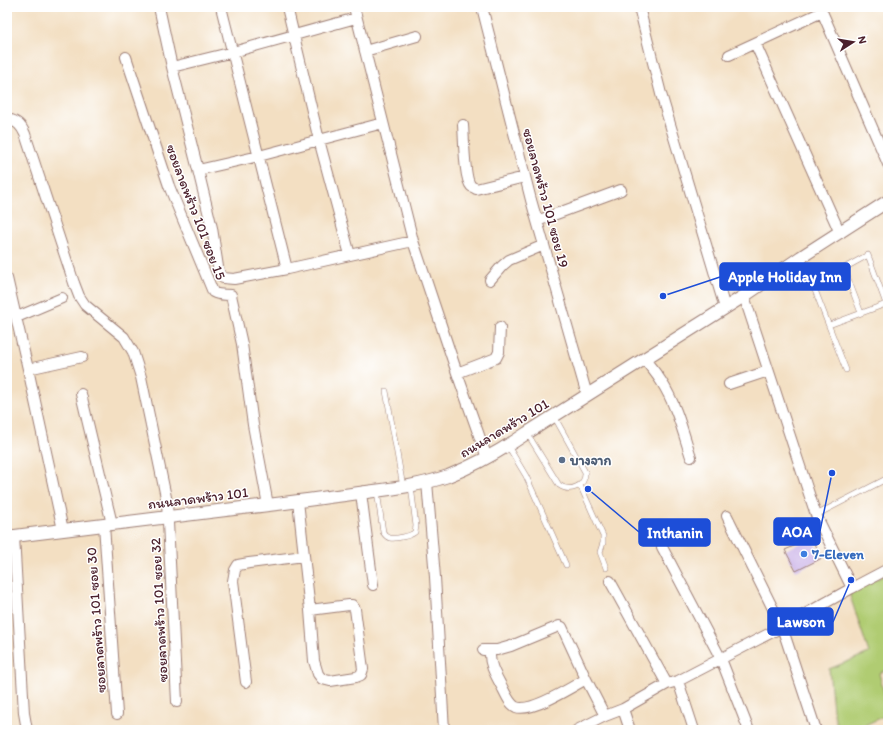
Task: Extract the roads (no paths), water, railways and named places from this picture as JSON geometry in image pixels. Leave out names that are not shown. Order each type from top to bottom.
[{"type":"street","points":[[159,7],[172,68],[212,228],[218,267],[220,274],[224,278],[234,279],[287,269],[413,241]]},
{"type":"street","points":[[221,7],[287,269]]},
{"type":"street","points":[[287,7],[319,140],[350,255]]},
{"type":"street","points":[[354,7],[413,241],[487,458]]},
{"type":"street","name":"ซอยลาดพร้าว 101 ซอย 19","points":[[482,7],[537,221],[587,395]]},
{"type":"street","points":[[638,7],[661,94],[725,308]]},
{"type":"street","points":[[728,55],[755,43],[821,9],[888,164]]},
{"type":"street","points":[[172,68],[356,18]]},
{"type":"street","points":[[365,51],[417,36]]},
{"type":"street","points":[[755,43],[840,232]]},
{"type":"street","name":"ซอยลาดพร้าว 101 ซอย 15","points":[[126,57],[169,186],[213,292],[218,295],[231,295],[242,344],[253,425],[268,505]]},
{"type":"street","name":"ซอยลาดพร้าว 101 ซอย 32","points":[[7,119],[16,121],[21,126],[25,134],[74,283],[80,296],[85,305],[124,337],[133,352],[142,377],[169,517],[177,702]]},
{"type":"street","points":[[198,170],[259,156],[383,123]]},
{"type":"street","points":[[463,125],[467,179],[471,185],[476,189],[526,177]]},
{"type":"street","points":[[537,221],[621,190]]},
{"type":"street","name":"ถนนลาดพร้าว 101","points":[[11,536],[407,487],[466,469],[508,446],[744,296],[888,201]]},
{"type":"street","points":[[490,280],[509,260],[544,244]]},
{"type":"street","points":[[7,278],[17,317],[63,530]]},
{"type":"street","points":[[744,296],[816,514],[852,588]]},
{"type":"street","points":[[17,317],[62,298]]},
{"type":"street","points":[[457,373],[496,358],[498,352],[500,327]]},
{"type":"street","points":[[28,369],[82,356]]},
{"type":"street","points":[[644,359],[662,382],[672,402],[692,457]]},
{"type":"street","points":[[729,384],[768,371]]},
{"type":"street","name":"ซอยลาดพร้าว 101 ซอย 30","points":[[81,394],[108,524],[117,714]]},
{"type":"street","points":[[427,482],[436,578],[444,730]]},
{"type":"street","points":[[361,493],[373,585]]},
{"type":"street","points":[[298,501],[314,661],[318,674],[322,679],[330,681],[361,675],[363,669],[355,609],[352,605],[310,610]]},
{"type":"street","points":[[727,516],[782,627],[816,730]]},
{"type":"street","points":[[11,536],[24,713],[27,730]]},
{"type":"street","points":[[662,547],[721,658],[748,728]]},
{"type":"street","points":[[246,682],[233,580],[235,570],[238,566],[249,563],[304,556]]},
{"type":"street","points":[[578,730],[605,716],[623,709],[667,684],[678,681],[782,627],[888,569]]},
{"type":"street","points":[[610,581],[667,684]]},
{"type":"street","points":[[586,679],[545,702],[522,709],[515,707],[508,698],[493,669],[486,651],[511,646],[559,626],[562,627],[605,716]]},
{"type":"street","points":[[678,681],[694,730]]},
{"type":"street","points":[[623,709],[630,730]]},
{"type":"lane","points":[[813,285],[868,256],[886,304],[828,325]]},
{"type":"lane","points":[[801,257],[846,370]]},
{"type":"lane","points":[[844,268],[861,313]]},
{"type":"lane","points":[[377,491],[383,532],[386,536],[390,538],[399,538],[415,532],[416,526],[386,391]]},
{"type":"lane","points":[[528,433],[559,485],[566,488],[572,488],[580,485],[586,476],[585,472],[554,416]]},
{"type":"lane","points":[[508,446],[526,476],[566,565]]},
{"type":"lane","points":[[816,514],[888,478]]},
{"type":"lane","points":[[580,485],[602,536],[603,543],[600,552],[606,568]]},
{"type":"place","name":"Apple Holiday Inn","points":[[663,296]]},
{"type":"place","name":"บางจาก","points":[[562,460]]},
{"type":"place","name":"AOA","points":[[832,473]]},
{"type":"place","name":"Inthanin","points":[[588,489]]},
{"type":"place","name":"7-Eleven","points":[[804,554]]},
{"type":"place","name":"Lawson","points":[[851,580]]}]
